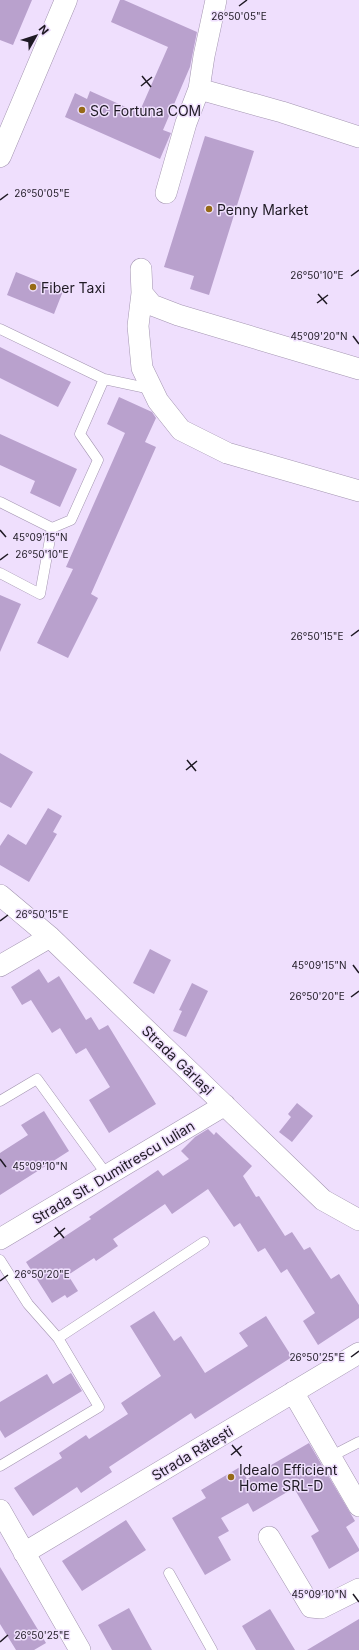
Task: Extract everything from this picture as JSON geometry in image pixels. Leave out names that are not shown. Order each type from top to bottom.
[{"type":"main road","points":[[0,156],[66,0]]},
{"type":"street","points":[[166,193],[186,123],[199,89],[204,56],[216,0]]},
{"type":"street","points":[[199,89],[282,112],[359,137]]},
{"type":"street","points":[[141,269],[142,293],[138,326],[142,368],[158,401],[181,430],[227,453],[359,491]]},
{"type":"street","points":[[142,293],[152,305],[178,315],[359,369]]},
{"type":"street","name":"Strada Gârlași","points":[[0,895],[50,937],[323,1200],[359,1220]]},
{"type":"street","points":[[0,966],[50,937]]},
{"type":"street","name":"Strada Slt. Dumitrescu Iulian","points":[[0,1239],[225,1105]]},
{"type":"street","name":"Strada Rătești","points":[[24,1553],[359,1353]]},
{"type":"street","points":[[293,1392],[359,1506]]},
{"type":"street","points":[[0,1510],[77,1649]]},
{"type":"street","points":[[269,1538],[311,1607],[321,1608],[359,1589]]},
{"type":"lane","points":[[0,329],[104,379],[152,389]]},
{"type":"lane","points":[[0,502],[52,528],[71,520],[98,460],[80,434],[104,379]]},
{"type":"lane","points":[[0,573],[40,594],[52,528]]},
{"type":"lane","points":[[0,1101],[37,1079],[107,1175]]},
{"type":"lane","points":[[58,1338],[204,1242]]},
{"type":"lane","points":[[0,1260],[28,1304],[58,1338],[99,1407],[0,1466]]},
{"type":"lane","points":[[330,1457],[359,1442]]},
{"type":"lane","points":[[169,1573],[212,1650]]},
{"type":"building","points":[[0,0],[32,0],[13,45],[0,40]]},
{"type":"building","points":[[120,0],[124,0],[197,32],[190,67],[163,130],[171,133],[160,159],[65,117],[75,93],[87,99],[90,91],[139,113],[168,47],[111,22]]},
{"type":"building","name":"Penny Market","points":[[205,136],[254,151],[209,295],[190,289],[194,276],[164,267]]},
{"type":"building","points":[[16,272],[63,291],[54,314],[7,295]]},
{"type":"building","points":[[0,347],[71,382],[58,407],[0,378]]},
{"type":"building","points":[[119,397],[152,412],[156,418],[145,442],[156,447],[91,594],[98,598],[68,658],[37,643],[73,569],[66,567],[125,433],[107,424]]},
{"type":"building","points":[[0,434],[77,469],[60,507],[30,493],[35,481],[0,465]]},
{"type":"building","points":[[0,595],[21,604],[0,652]]},
{"type":"building","points":[[0,753],[33,772],[11,808],[0,802]]},
{"type":"building","points":[[48,808],[62,816],[53,832],[57,834],[29,882],[0,865],[0,846],[8,834],[26,845]]},
{"type":"building","points":[[150,949],[171,960],[154,994],[133,983]]},
{"type":"building","points":[[39,969],[48,983],[59,976],[86,1020],[91,1017],[99,1030],[108,1025],[156,1104],[109,1133],[89,1100],[110,1087],[86,1048],[76,1054],[60,1028],[52,1033],[31,1000],[22,1005],[11,987]]},
{"type":"building","points":[[192,983],[208,991],[186,1037],[173,1031],[182,1011],[179,1010]]},
{"type":"building","points":[[297,1103],[313,1116],[292,1142],[279,1132],[291,1117],[288,1114]]},
{"type":"building","points":[[44,1111],[69,1151],[0,1195],[0,1153],[28,1135],[21,1125]]},
{"type":"building","points":[[208,1129],[214,1135],[216,1132],[252,1166],[243,1176],[256,1197],[259,1196],[285,1236],[292,1232],[304,1250],[310,1247],[331,1279],[339,1274],[359,1305],[359,1318],[318,1345],[303,1321],[315,1313],[287,1269],[281,1273],[265,1248],[258,1252],[240,1223],[234,1227],[208,1189],[172,1214],[165,1204],[113,1239],[118,1246],[96,1261],[94,1258],[68,1275],[78,1291],[67,1298],[65,1295],[52,1303],[26,1262],[91,1219],[89,1217],[158,1170],[163,1176],[189,1159],[181,1151],[195,1137]]},
{"type":"building","points":[[154,1311],[174,1341],[181,1336],[205,1373],[248,1346],[239,1333],[266,1316],[292,1357],[195,1419],[191,1413],[109,1467],[112,1472],[81,1493],[77,1487],[33,1516],[14,1488],[62,1458],[59,1453],[86,1435],[89,1439],[128,1414],[121,1403],[161,1376],[130,1326]]},
{"type":"building","points":[[71,1373],[82,1391],[5,1438],[0,1430],[0,1402],[47,1374],[53,1384]]},
{"type":"building","points":[[309,1443],[355,1521],[346,1527],[359,1551],[329,1569],[311,1536],[319,1531],[294,1488],[253,1512],[248,1503],[221,1518],[229,1531],[218,1537],[231,1560],[205,1575],[172,1518],[206,1498],[201,1490],[240,1467],[247,1479]]},
{"type":"building","points":[[126,1520],[146,1550],[82,1591],[62,1561]]},
{"type":"building","points":[[0,1567],[46,1643],[34,1650],[16,1650],[0,1624]]},
{"type":"building","points":[[129,1608],[152,1650],[112,1650],[98,1625]]},
{"type":"building","points":[[270,1609],[295,1650],[256,1650],[242,1626]]},
{"type":"building","points":[[359,1619],[359,1650],[307,1650]]},
{"type":"place","name":"SC Fortuna COM","points":[[82,110]]},
{"type":"place","name":"Penny Market","points":[[209,209]]},
{"type":"place","name":"Fiber Taxi","points":[[33,287]]},
{"type":"place","name":"Idealo Efficient Home SRL-D","points":[[231,1477]]}]
